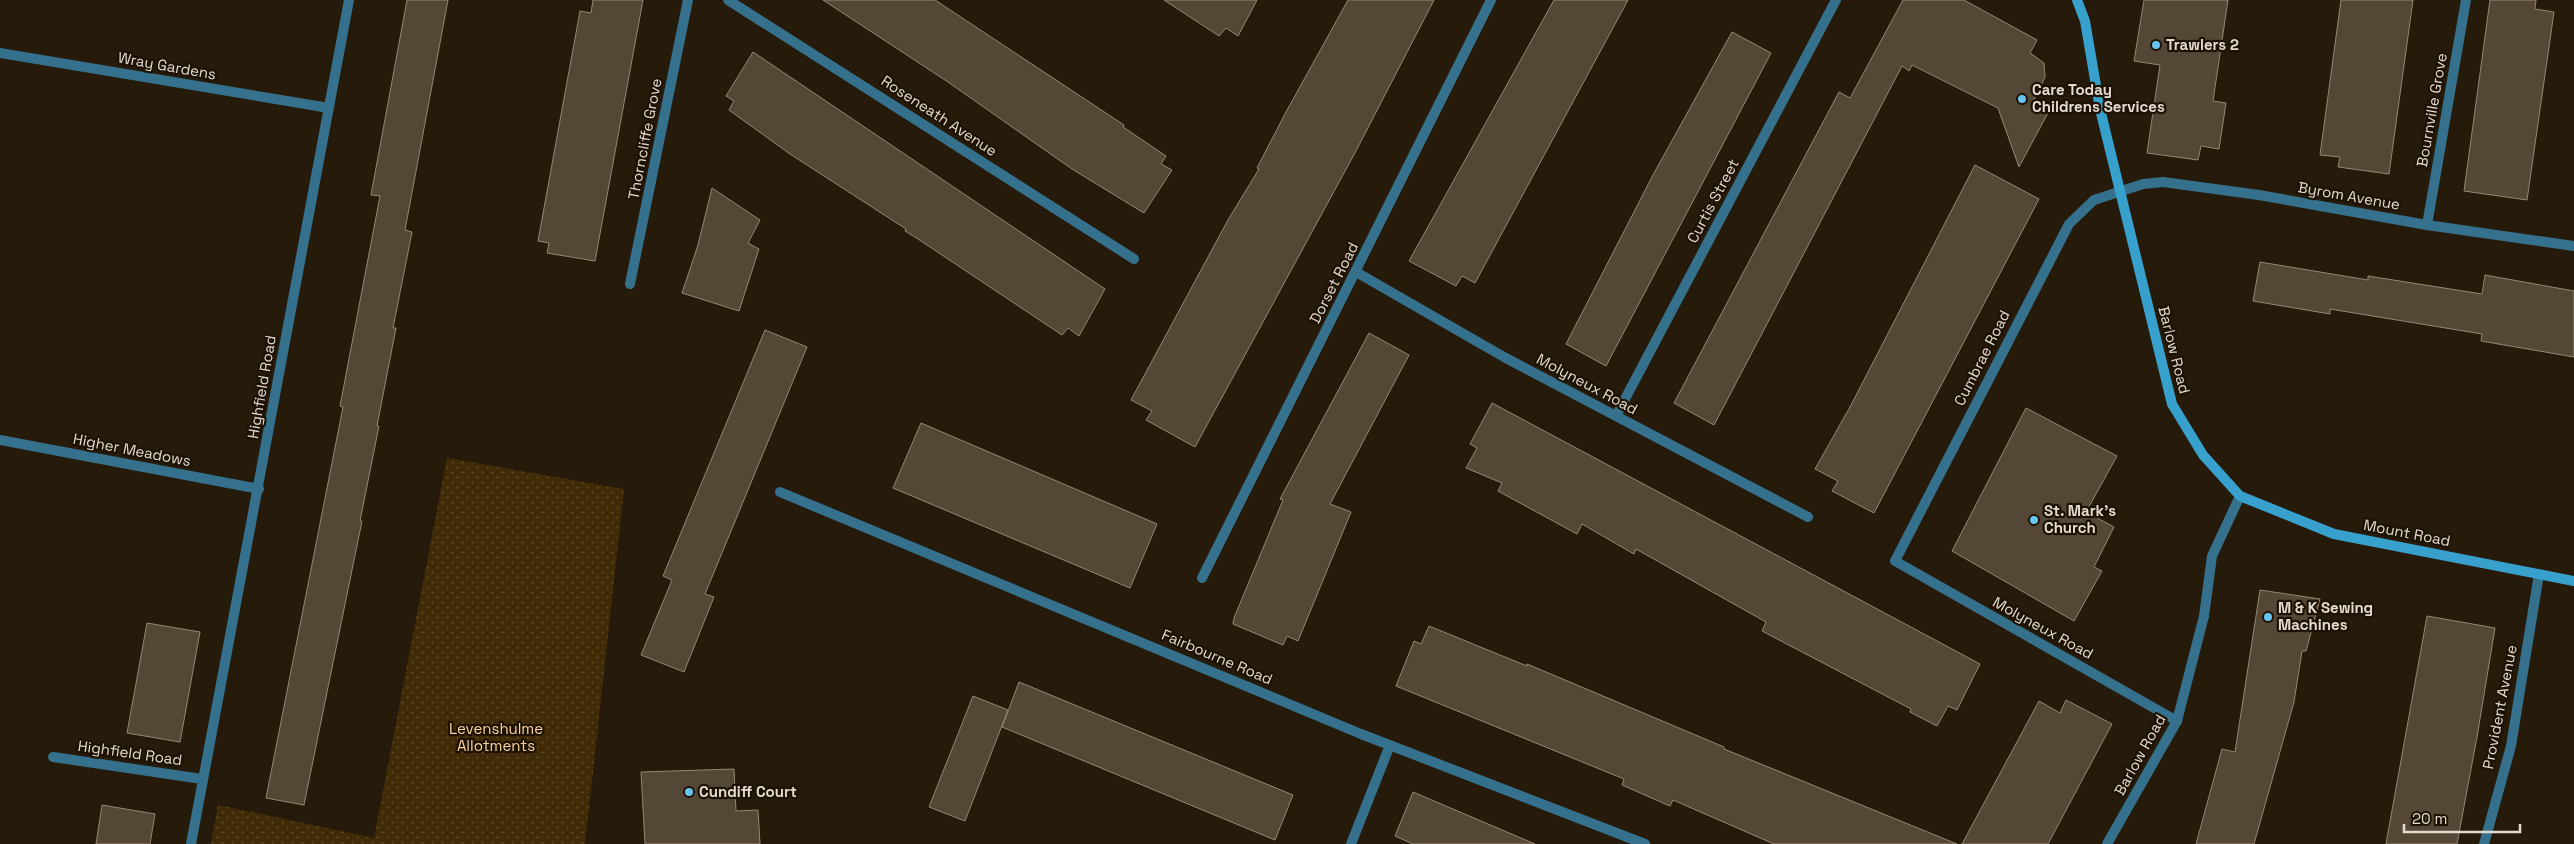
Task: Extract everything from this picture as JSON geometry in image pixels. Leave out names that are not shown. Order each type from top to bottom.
[{"type":"main road","name":"Barlow Road","points":[[2077,0],[2085,21],[2100,109],[2119,192],[2172,404],[2203,455],[2240,496]]},
{"type":"main road","name":"Mount Road","points":[[2240,496],[2334,534],[2574,581]]},
{"type":"street","name":"Highfield Road","points":[[190,844],[259,489],[349,0]]},
{"type":"street","name":"Thorncliffe Grove","points":[[630,284],[688,0]]},
{"type":"street","name":"Roseneath Avenue","points":[[728,0],[1134,259]]},
{"type":"street","name":"Dorset Road","points":[[1202,578],[1491,0]]},
{"type":"street","name":"Curtis Street","points":[[1616,416],[1836,0]]},
{"type":"street","name":"Bournville Grove","points":[[2428,225],[2466,0]]},
{"type":"street","name":"Wray Gardens","points":[[0,53],[329,108]]},
{"type":"street","name":"Byrom Avenue","points":[[2119,192],[2143,184],[2163,182],[2259,195],[2428,225],[2574,246]]},
{"type":"street","name":"Cumbrae Road","points":[[1895,561],[2069,224],[2094,200],[2119,192]]},
{"type":"street","name":"Molyneux Road","points":[[1356,272],[1504,357],[1808,518]]},
{"type":"street","name":"Higher Meadows","points":[[0,440],[259,489]]},
{"type":"street","name":"Fairbourne Road","points":[[780,492],[1390,745],[1645,844]]},
{"type":"street","name":"Barlow Road","points":[[2107,844],[2178,720],[2204,616],[2212,556],[2240,496]]},
{"type":"street","name":"Molyneux Road","points":[[1895,561],[2178,720]]},
{"type":"street","name":"Provident Avenue","points":[[2484,844],[2511,746],[2539,574]]},
{"type":"street","points":[[1351,844],[1390,745]]},
{"type":"street","name":"Highfield Road","points":[[53,757],[202,779]]},
{"type":"green space","name":"Levenshulme Allotments","points":[[447,458],[624,489],[585,844],[211,844],[218,805],[374,838]]},
{"type":"building","points":[[407,0],[448,0],[405,230],[412,232],[393,328],[396,328],[377,426],[379,426],[360,521],[362,521],[304,805],[266,798],[343,407],[340,406],[380,196],[371,195]]},
{"type":"building","points":[[593,0],[643,0],[595,261],[547,253],[549,243],[538,241],[580,11],[591,13]]},
{"type":"building","points":[[823,0],[935,0],[1124,125],[1123,127],[1166,156],[1161,164],[1172,170],[1144,213],[1072,169],[948,82]]},
{"type":"building","points":[[1164,0],[1257,0],[1238,36],[1226,28],[1219,36]]},
{"type":"building","points":[[1348,0],[1434,0],[1357,149],[1195,447],[1146,420],[1152,411],[1131,400],[1228,220],[1259,169],[1257,168],[1286,112]]},
{"type":"building","points":[[1554,0],[1628,0],[1475,283],[1462,276],[1456,286],[1409,261]]},
{"type":"building","points":[[1903,0],[1964,0],[2037,40],[2030,53],[2044,63],[2045,77],[2034,100],[2049,111],[2019,167],[1998,108],[1912,65],[1909,71],[1902,66],[1714,425],[1674,403],[1839,92],[1850,98]]},
{"type":"building","points":[[2144,0],[2228,0],[2213,101],[2226,103],[2219,149],[2201,146],[2198,160],[2147,153],[2160,65],[2134,61]]},
{"type":"building","points":[[2341,0],[2413,0],[2389,174],[2338,167],[2340,157],[2320,155]]},
{"type":"building","points":[[2490,0],[2536,0],[2535,9],[2554,12],[2527,200],[2464,191]]},
{"type":"building","points":[[1732,32],[1771,53],[1606,366],[1566,344],[1653,175]]},
{"type":"building","points":[[753,52],[1105,289],[1079,336],[1068,328],[1062,335],[905,231],[906,229],[790,154],[729,110],[734,101],[726,96]]},
{"type":"building","points":[[1975,165],[2039,199],[1874,513],[1832,491],[1838,481],[1815,469],[1850,407]]},
{"type":"building","points":[[712,188],[760,220],[748,243],[759,249],[739,311],[682,293],[698,245]]},
{"type":"building","points":[[2260,262],[2368,280],[2368,276],[2482,294],[2485,275],[2574,291],[2574,357],[2481,341],[2482,334],[2330,309],[2330,314],[2253,301]]},
{"type":"building","points":[[765,330],[807,347],[705,594],[714,597],[684,672],[641,655],[672,580],[663,576]]},
{"type":"building","points":[[1369,333],[1409,355],[1330,504],[1351,512],[1298,641],[1287,636],[1283,645],[1233,624],[1234,618],[1283,500],[1280,499]]},
{"type":"building","points":[[1492,403],[1980,664],[1957,710],[1948,706],[1937,726],[1910,712],[1911,709],[1762,631],[1766,622],[1636,549],[1634,554],[1582,524],[1577,534],[1498,491],[1502,483],[1466,468],[1477,448],[1470,444]]},
{"type":"building","name":"St. Mark's Church","points":[[2026,408],[2117,456],[2086,512],[2114,527],[2094,567],[2102,571],[2074,621],[1952,551]]},
{"type":"building","points":[[921,423],[1157,524],[1130,588],[893,488]]},
{"type":"building","points":[[2260,590],[2320,599],[2306,651],[2302,651],[2294,702],[2254,844],[2196,844],[2222,749],[2235,752]]},
{"type":"building","points":[[2427,616],[2495,628],[2477,737],[2457,844],[2386,844]]},
{"type":"building","points":[[147,623],[200,632],[180,742],[127,733]]},
{"type":"building","points":[[1429,626],[1527,666],[1527,664],[1724,747],[1724,749],[1957,844],[1774,844],[1673,800],[1670,806],[1622,785],[1624,779],[1396,686],[1414,641],[1421,644]]},
{"type":"building","points":[[1019,682],[1293,795],[1275,840],[1002,727]]},
{"type":"building","points":[[973,696],[1008,710],[965,821],[929,807]]},
{"type":"building","points":[[2066,700],[2112,724],[2048,844],[1962,844],[2039,701],[2060,713]]},
{"type":"building","name":"Cundiff Court","points":[[734,769],[736,811],[758,810],[760,844],[645,844],[641,772]]},
{"type":"building","points":[[1413,792],[1535,844],[1413,844],[1395,836]]},
{"type":"building","points":[[102,805],[155,814],[150,844],[96,844]]},
{"type":"place","name":"Trawlers 2","points":[[2156,45]]},
{"type":"place","name":"Care Today Childrens Services","points":[[2022,99]]},
{"type":"place","name":"St. Mark's Church","points":[[2034,520]]},
{"type":"place","name":"M & K Sewing Machines","points":[[2268,617]]},
{"type":"place","name":"Cundiff Court","points":[[689,792]]}]
